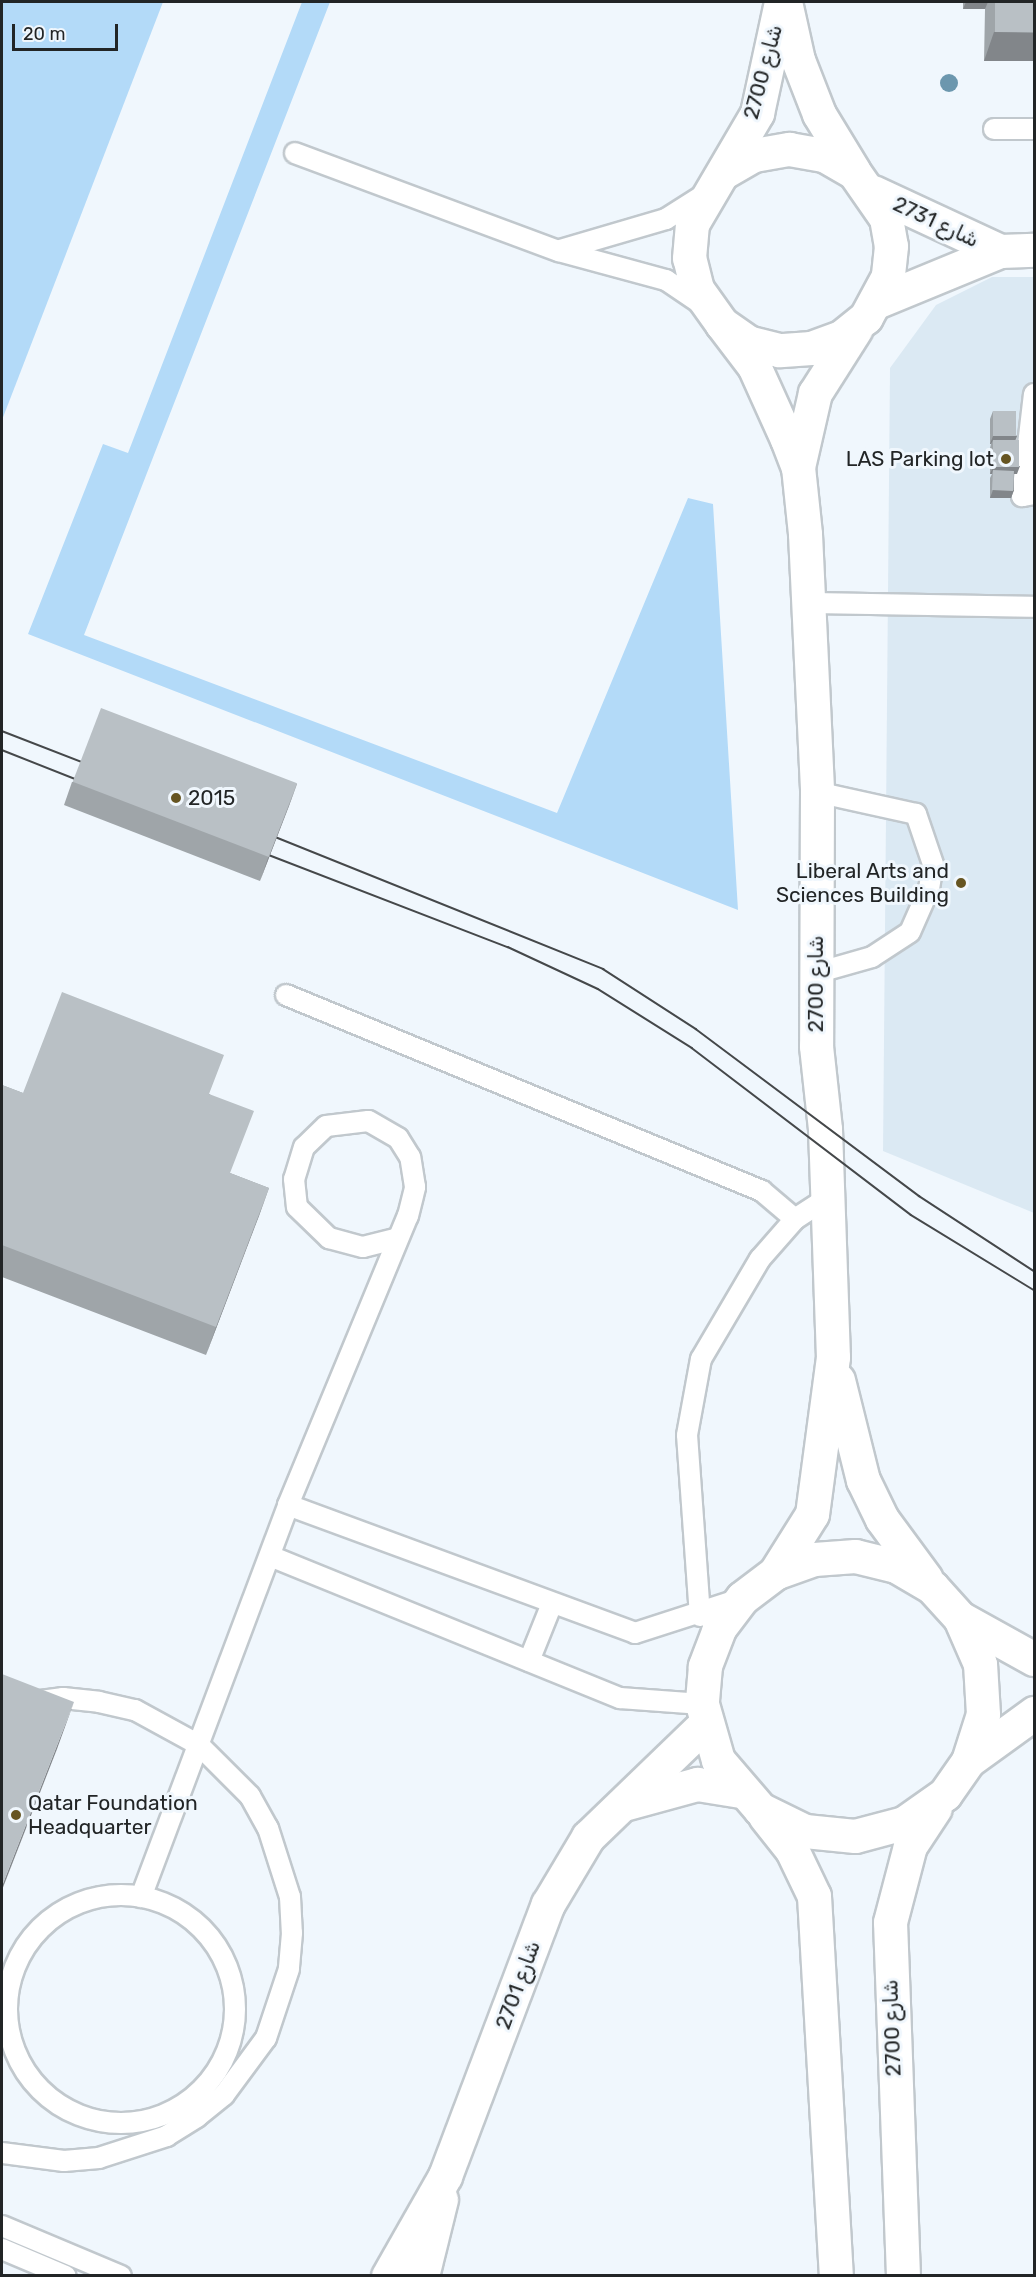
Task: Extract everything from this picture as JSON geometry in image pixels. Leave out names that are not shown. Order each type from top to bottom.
[{"type":"street","name":"شارع 2700","points":[[783,2],[798,60],[819,114],[863,182]]},
{"type":"street","name":"شارع 2700","points":[[714,183],[757,113],[783,2]]},
{"type":"street","points":[[789,149],[824,155],[863,182],[891,246],[888,276],[871,310],[821,344],[779,350],[748,342],[715,316],[689,258],[692,224],[714,183],[754,155],[789,149]]},
{"type":"street","name":"شارع 2731","points":[[863,182],[1000,251]]},
{"type":"street","name":"شارع 2731","points":[[871,310],[1000,251],[1035,250]]},
{"type":"street","name":"شارع 2700","points":[[871,310],[815,393],[798,467],[808,603],[817,792],[816,973],[824,1200],[833,1357],[863,1480],[882,1519],[932,1587]]},
{"type":"street","name":"شارع 2700","points":[[715,316],[754,366],[798,467]]},
{"type":"street","name":"شارع 2700","points":[[775,1573],[812,1514],[833,1357]]},
{"type":"street","points":[[836,2276],[814,1896],[792,1850],[718,1760],[704,1714],[705,1666],[719,1629],[742,1598],[775,1573],[814,1559],[855,1556],[896,1566],[932,1587],[960,1618],[980,1664],[983,1714],[968,1761]]},
{"type":"street","points":[[960,1618],[1035,1659]]},
{"type":"street","points":[[968,1761],[1035,1713]]},
{"type":"street","name":"شارع 2701","points":[[422,2276],[445,2176],[548,1904],[588,1837],[704,1714]]},
{"type":"street","name":"شارع 2700","points":[[903,2276],[890,1922],[910,1846],[968,1761]]},
{"type":"street","points":[[615,1808],[697,1784],[750,1800],[805,1831],[855,1836],[904,1823],[945,1794]]},
{"type":"street","name":"شارع 2701","points":[[388,2276],[445,2176]]},
{"type":"lane","points":[[994,129],[1035,129]]},
{"type":"lane","points":[[296,153],[559,250],[666,280],[715,316]]},
{"type":"lane","points":[[559,250],[666,219],[714,183]]},
{"type":"lane","points":[[1035,394],[1022,496],[1035,494]]},
{"type":"lane","points":[[808,603],[1035,607]]},
{"type":"lane","points":[[816,973],[872,957],[910,932],[933,864],[916,814],[817,792]]},
{"type":"lane","points":[[286,995],[747,1184],[795,1219]]},
{"type":"lane","points":[[141,1897],[288,1505],[398,1238],[415,1187],[410,1157],[398,1138],[368,1121],[326,1126],[304,1147],[294,1179],[297,1207],[329,1238],[363,1247],[398,1238]]},
{"type":"lane","points":[[700,1616],[687,1435],[701,1359],[760,1259],[795,1219],[824,1200]]},
{"type":"lane","points":[[288,1505],[551,1606],[635,1633],[700,1616],[742,1598]]},
{"type":"lane","points":[[270,1556],[620,1698],[704,1714]]},
{"type":"lane","points":[[529,1661],[551,1606]]},
{"type":"lane","points":[[2,1706],[63,1698],[99,1702],[135,1710],[199,1744],[238,1782],[268,1828],[284,1870],[292,1933],[289,1969],[266,2038],[166,2136],[134,2150],[64,2162],[2,2153]]},
{"type":"lane","points":[[141,1897],[191,1919],[210,1938],[227,1970],[236,2014],[232,2040],[212,2093],[161,2117],[107,2123],[58,2104],[38,2088],[12,2044],[7,2011],[14,1969],[42,1927],[78,1904],[141,1897]]},
{"type":"lane","points":[[2,2226],[121,2276]]},
{"type":"lane","points":[[2,2249],[66,2276]]},
{"type":"shaded area","points":[[2,2],[163,2],[2,420]]},
{"type":"shaded area","points":[[302,2],[330,2],[84,635],[557,813],[688,498],[713,504],[738,910],[28,634],[103,444],[128,453]]},
{"type":"shaded area","name":"Liberal Arts and Sciences Building","points":[[992,277],[1034,277],[1034,1213],[883,1151],[890,368],[936,305]]},
{"type":"building","points":[[995,2],[1034,2],[1034,32],[995,32]]},
{"type":"building","points":[[993,411],[1016,411],[1016,436],[993,436]]},
{"type":"building","points":[[993,440],[1019,440],[1019,467],[993,467]]},
{"type":"building","points":[[993,470],[1014,471],[1013,491],[992,490]]},
{"type":"building","points":[[101,708],[297,783],[269,857],[73,782]]},
{"type":"building","points":[[62,992],[224,1055],[209,1094],[254,1111],[230,1173],[269,1188],[216,1327],[2,1245],[2,1085],[23,1093]]},
{"type":"building","points":[[2,1674],[74,1702],[2,1886]]},
{"type":"tram line","points":[[2,731],[95,767]]},
{"type":"tram line","points":[[2,750],[88,784]]},
{"type":"tram line","points":[[263,832],[603,969],[696,1029],[919,1196],[1034,1271]]},
{"type":"tram line","points":[[256,850],[508,947],[598,989],[692,1048],[911,1215],[1034,1290]]},
{"type":"place","name":"LAS Parking lot","points":[[1006,459]]},
{"type":"place","name":"2015","points":[[176,798]]},
{"type":"place","name":"Liberal Arts and Sciences Building","points":[[961,883]]},
{"type":"place","name":"Qatar Foundation Headquarter","points":[[16,1815]]}]
